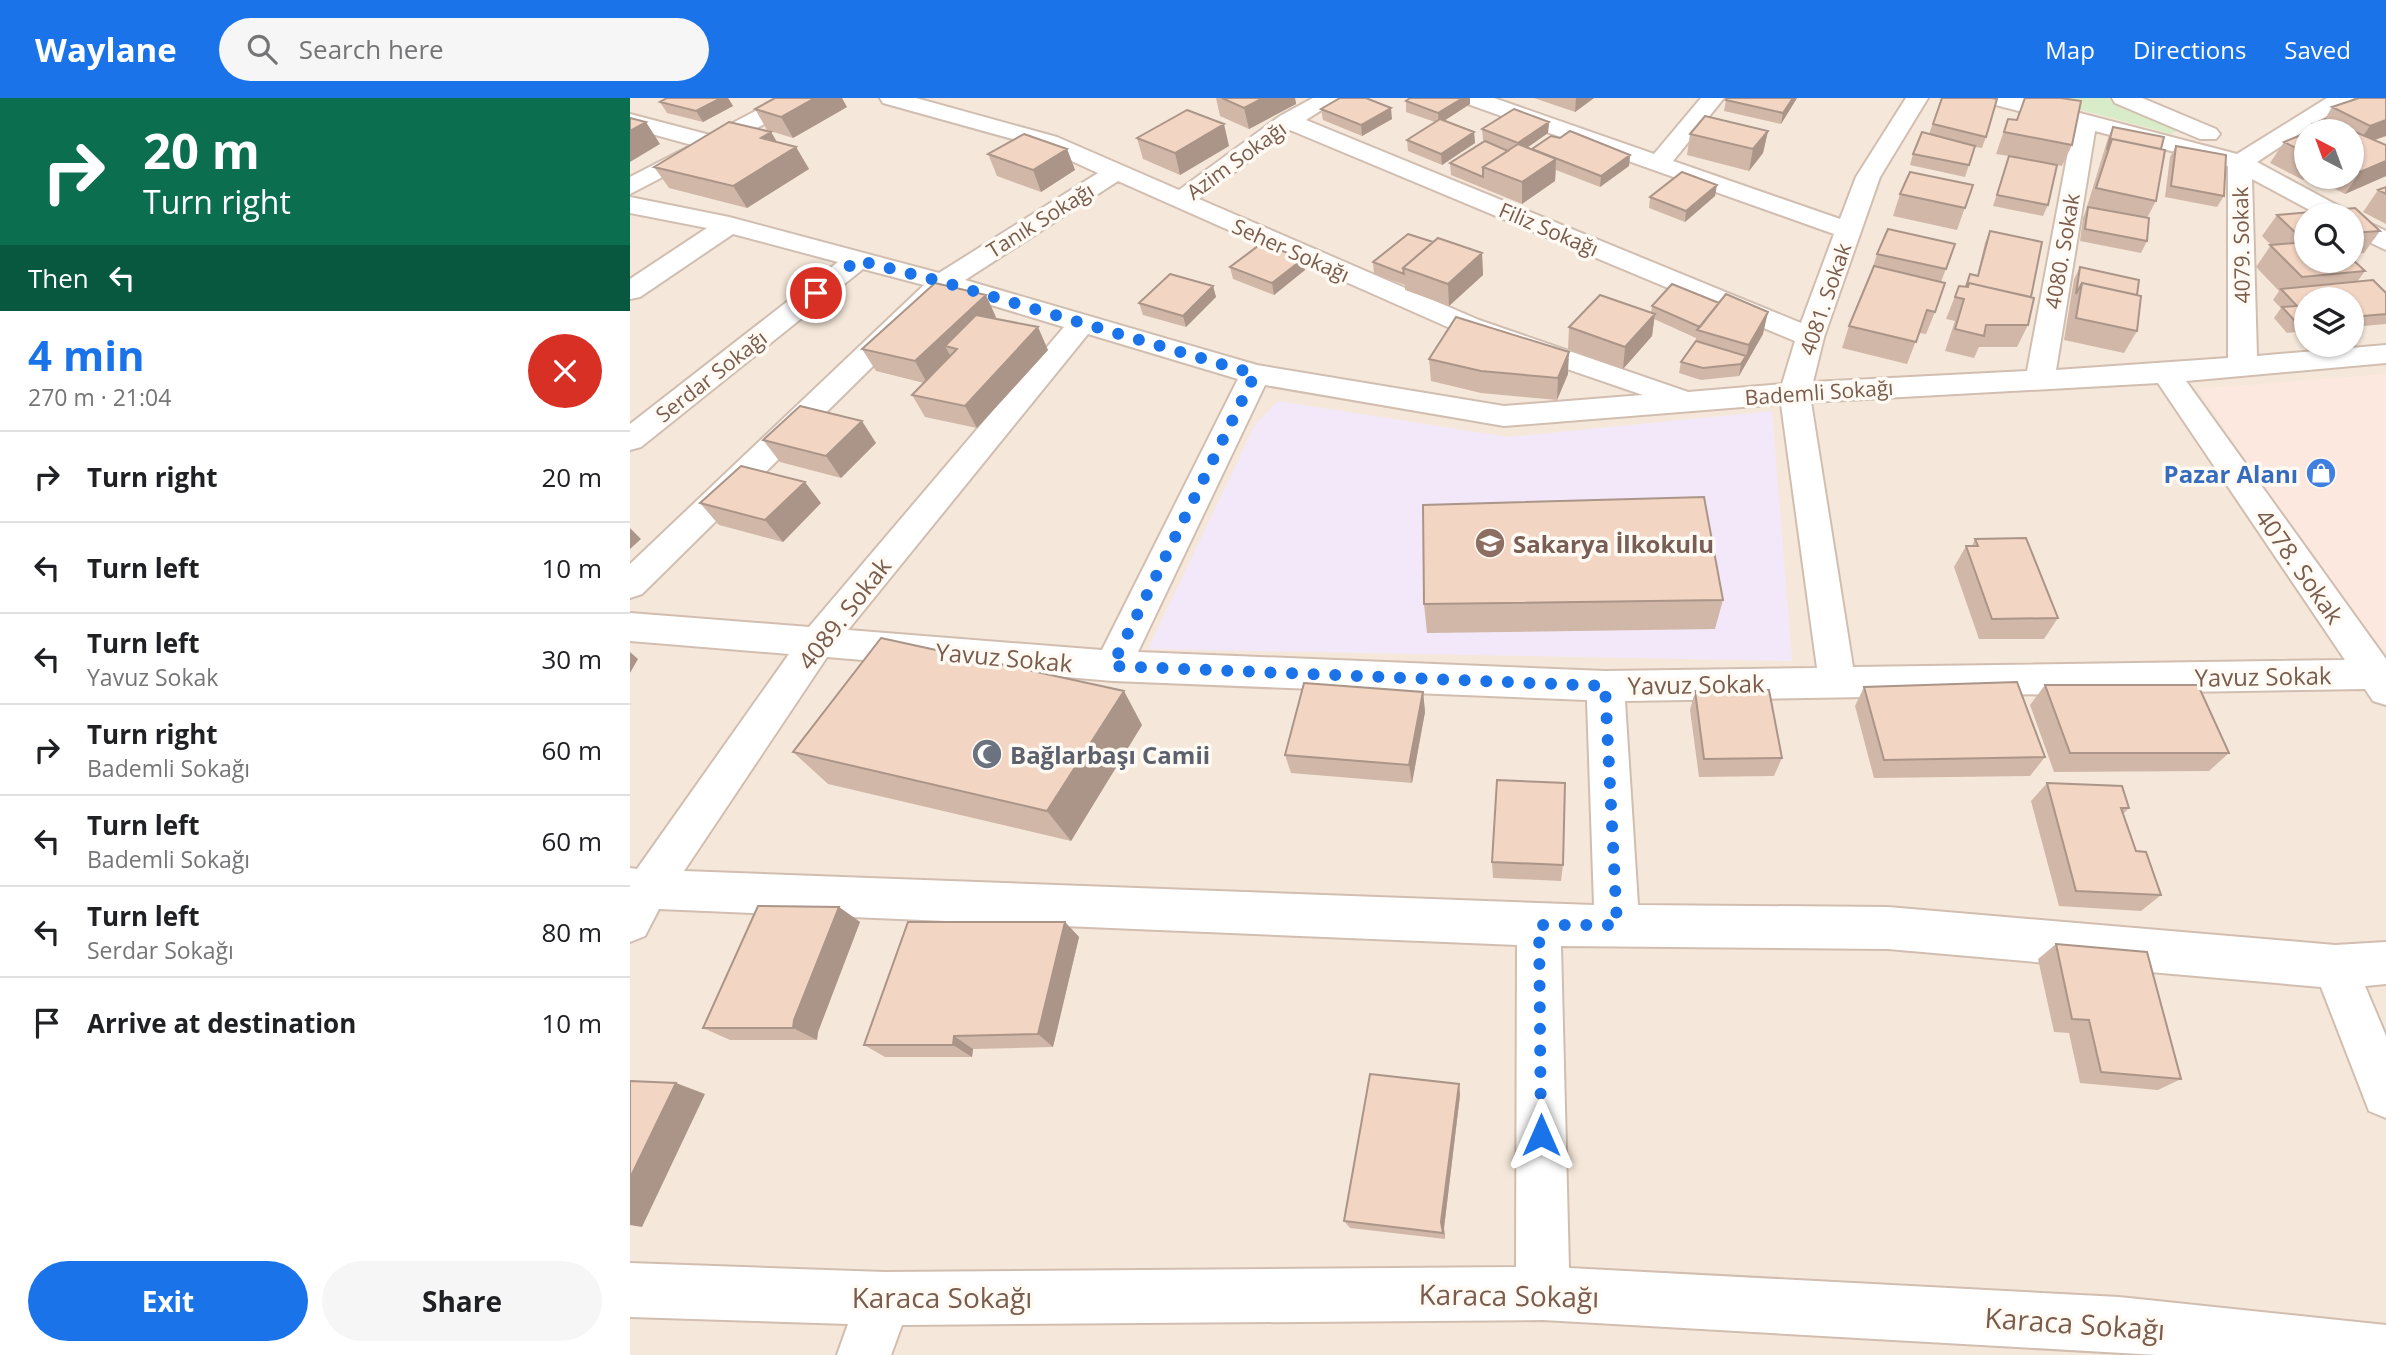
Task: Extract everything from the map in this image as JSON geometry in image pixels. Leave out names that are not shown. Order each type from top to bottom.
[{"type":"street","points":[[630,187],[797,98]]},
{"type":"street","name":"Seher Sokağı","points":[[891,98],[1049,142],[1469,326],[1691,401]]},
{"type":"street","name":"Azim Sokağı","points":[[1180,201],[1288,121],[1329,98]]},
{"type":"street","points":[[1473,98],[1503,102],[1658,164],[1849,231]]},
{"type":"street","points":[[1658,164],[1713,98]]},
{"type":"street","name":"4081. Sokak","points":[[1837,681],[1794,393],[1810,337],[1868,177],[1917,98]]},
{"type":"street","points":[[1996,98],[2085,122],[2247,158]]},
{"type":"street","points":[[2123,98],[2247,158],[2318,203]]},
{"type":"street","name":"4079. Sokak","points":[[2243,366],[2247,158],[2343,98]]},
{"type":"street","points":[[630,121],[713,143]]},
{"type":"street","name":"Filiz Sokağı","points":[[1288,121],[1810,337]]},
{"type":"street","name":"4080. Sokak","points":[[2040,379],[2085,122]]},
{"type":"street","name":"Tanık Sokağı","points":[[630,585],[943,282],[1116,172]]},
{"type":"street","name":"Bademli Sokağı","points":[[630,205],[729,225],[943,282],[1255,374],[1504,416],[1794,393],[2166,373],[2386,354]]},
{"type":"street","points":[[630,291],[729,225]]},
{"type":"street","points":[[2364,230],[2386,242]]},
{"type":"street","name":"Serdar Sokağı","points":[[630,440],[857,260]]},
{"type":"street","name":"4089. Sokak","points":[[636,900],[818,642],[1083,322]]},
{"type":"street","name":"4078. Sokak","points":[[2166,373],[2382,679]]},
{"type":"street","points":[[1112,666],[1255,374]]},
{"type":"street","name":"Yavuz Sokak","points":[[630,627],[1112,666],[1605,686],[1837,681],[2382,679]]},
{"type":"street","points":[[1605,686],[1617,925]]},
{"type":"street","points":[[636,900],[1539,925],[1888,928],[2335,967],[2386,963]]},
{"type":"street","points":[[1539,925],[1543,1293]]},
{"type":"street","points":[[2335,967],[2386,1094]]},
{"type":"street","name":"Karaca Sokağı","points":[[630,1290],[884,1299],[1543,1293],[2119,1324],[2386,1352]]},
{"type":"street","points":[[864,1355],[884,1299]]},
{"type":"shaded area","points":[[630,98],[2386,98],[2386,1355],[630,1355]]},
{"type":"shaded area","name":"Pazar Alanı","points":[[2386,374],[2386,650],[2375,650],[2198,389]]},
{"type":"shaded area","name":"Sakarya İlkokulu","points":[[1278,401],[1508,437],[1772,411],[1792,661],[1148,649],[1255,425]]},
{"type":"green space","points":[[2037,98],[2107,98],[2181,128],[2171,134]]},
{"type":"building","points":[[667,98],[721,98],[696,111],[660,102]]},
{"type":"building","points":[[775,98],[815,98],[781,117],[755,109]]},
{"type":"building","points":[[1222,98],[1263,98],[1244,108]]},
{"type":"building","points":[[1340,98],[1366,98],[1391,108],[1361,125],[1321,109]]},
{"type":"building","points":[[1410,98],[1463,98],[1438,113],[1406,101]]},
{"type":"building","points":[[1793,98],[1783,113],[1726,100]]},
{"type":"building","points":[[1942,98],[1997,99],[1986,137],[1933,124]]},
{"type":"building","points":[[2025,98],[2081,101],[2072,145],[2004,132],[2008,119],[2017,120]]},
{"type":"building","points":[[2359,98],[2386,98],[2386,120],[2370,126],[2364,123],[2364,119],[2356,119],[2332,107]]},
{"type":"building","points":[[1514,109],[1549,122],[1518,143],[1482,129]]},
{"type":"building","points":[[1187,110],[1224,124],[1175,153],[1137,138]]},
{"type":"building","points":[[1705,116],[1768,131],[1753,149],[1690,134]]},
{"type":"building","points":[[630,118],[646,122],[630,131]]},
{"type":"building","points":[[1440,119],[1474,132],[1441,154],[1407,140]]},
{"type":"building","points":[[729,122],[771,132],[761,138],[796,147],[733,186],[654,167]]},
{"type":"building","points":[[2113,127],[2164,137],[2161,149],[2112,139],[2107,150]]},
{"type":"building","points":[[1570,131],[1630,155],[1601,176],[1532,149],[1551,136],[1560,138]]},
{"type":"building","points":[[1922,132],[1975,146],[1969,165],[1913,154]]},
{"type":"building","points":[[1024,134],[1067,149],[1033,170],[988,154]]},
{"type":"building","points":[[2364,136],[2386,145],[2386,161],[2364,170]]},
{"type":"building","points":[[2294,138],[2294,147],[2284,142]]},
{"type":"building","points":[[2112,139],[2165,150],[2156,201],[2096,188]]},
{"type":"building","points":[[1485,141],[1508,151],[1483,167],[1483,177],[1450,163]]},
{"type":"building","points":[[1518,144],[1556,159],[1522,182],[1483,167]]},
{"type":"building","points":[[2176,146],[2226,155],[2224,196],[2171,186]]},
{"type":"building","points":[[2009,156],[2057,165],[2048,205],[1997,195]]},
{"type":"building","points":[[1682,172],[1717,185],[1686,211],[1650,197]]},
{"type":"building","points":[[1910,172],[1973,185],[1965,208],[1900,194]]},
{"type":"building","points":[[2088,207],[2149,218],[2147,241],[2085,229]]},
{"type":"building","points":[[2294,213],[2294,231],[2277,215]]},
{"type":"building","points":[[2364,216],[2380,231],[2364,232]]},
{"type":"building","points":[[1888,229],[1955,244],[1946,269],[1877,254]]},
{"type":"building","points":[[1990,231],[2042,242],[2031,297],[1969,283],[1966,287],[1970,274],[1978,276]]},
{"type":"building","points":[[1408,234],[1433,242],[1403,268],[1404,274],[1373,262]]},
{"type":"building","points":[[1438,238],[1482,253],[1448,284],[1403,268]]},
{"type":"building","points":[[1262,243],[1303,259],[1272,283],[1230,267]]},
{"type":"building","points":[[2294,243],[2294,269],[2270,245]]},
{"type":"building","points":[[1874,266],[1945,283],[1935,312],[1927,310],[1916,342],[1849,326]]},
{"type":"building","points":[[2080,267],[2139,280],[2137,295],[2082,283],[2076,294]]},
{"type":"building","points":[[2298,273],[2344,273],[2302,277]]},
{"type":"building","points":[[1170,274],[1213,286],[1183,316],[1139,303]]},
{"type":"building","points":[[2373,280],[2386,293],[2386,314],[2364,316],[2364,287],[2301,287]]},
{"type":"building","points":[[935,283],[986,295],[915,361],[862,349]]},
{"type":"building","points":[[1969,283],[2034,298],[2028,325],[1986,325],[1984,336],[1955,329],[1964,299],[1955,297],[1959,286],[1968,287]]},
{"type":"building","points":[[2082,283],[2141,296],[2137,331],[2076,318]]},
{"type":"building","points":[[1672,284],[1719,303],[1700,327],[1652,306]]},
{"type":"building","points":[[2294,288],[2294,303],[2281,289]]},
{"type":"building","points":[[1726,294],[1768,312],[1749,345],[1697,330]]},
{"type":"building","points":[[1600,295],[1655,314],[1625,347],[1569,327]]},
{"type":"building","points":[[2294,306],[2294,320],[2282,307]]},
{"type":"building","points":[[976,315],[1038,327],[965,406],[912,395],[957,349],[945,346]]},
{"type":"building","points":[[1456,317],[1569,352],[1558,378],[1481,371],[1429,359]]},
{"type":"building","points":[[1696,341],[1746,356],[1741,364],[1703,368],[1681,362]]},
{"type":"building","points":[[800,406],[862,421],[826,456],[763,440]]},
{"type":"building","points":[[741,466],[805,482],[765,520],[700,503]]},
{"type":"building","points":[[1704,497],[1723,600],[1424,604],[1423,505]]},
{"type":"building","points":[[2026,538],[2058,618],[1992,619],[1966,546],[1978,546],[1975,539]]},
{"type":"building","name":"Bağlarbaşı Camii","points":[[881,638],[1124,691],[1047,811],[793,752]]},
{"type":"building","points":[[2017,682],[2045,757],[1884,760],[1864,687]]},
{"type":"building","points":[[1304,683],[1423,692],[1409,765],[1285,755]]},
{"type":"building","points":[[2045,685],[2198,685],[2229,753],[2070,753]]},
{"type":"building","points":[[1769,690],[1782,758],[1704,759],[1695,691]]},
{"type":"building","points":[[1497,780],[1565,783],[1563,865],[1492,862]]},
{"type":"building","points":[[2047,783],[2122,786],[2129,808],[2121,808],[2136,851],[2146,852],[2161,895],[2076,891]]},
{"type":"building","points":[[758,906],[839,907],[793,1028],[703,1028]]},
{"type":"building","points":[[908,922],[1065,922],[1038,1034],[954,1036],[953,1045],[864,1045]]},
{"type":"building","points":[[2056,944],[2147,952],[2181,1079],[2101,1072],[2089,1020],[2072,1019]]},
{"type":"building","points":[[1370,1074],[1459,1084],[1441,1222],[1443,1233],[1344,1221]]},
{"type":"building","points":[[630,1081],[676,1083],[630,1178]]},
{"type":"place","name":"Pazar Alanı","points":[[2321,473]]},
{"type":"place","name":"Sakarya İlkokulu","points":[[1490,543]]},
{"type":"place","name":"Bağlarbaşı Camii","points":[[987,754]]},
{"type":"route","points":[[816,293],[857,260],[1083,322],[1255,374],[1112,666],[1605,686],[1617,925],[1539,925],[1541,1135]]}]
